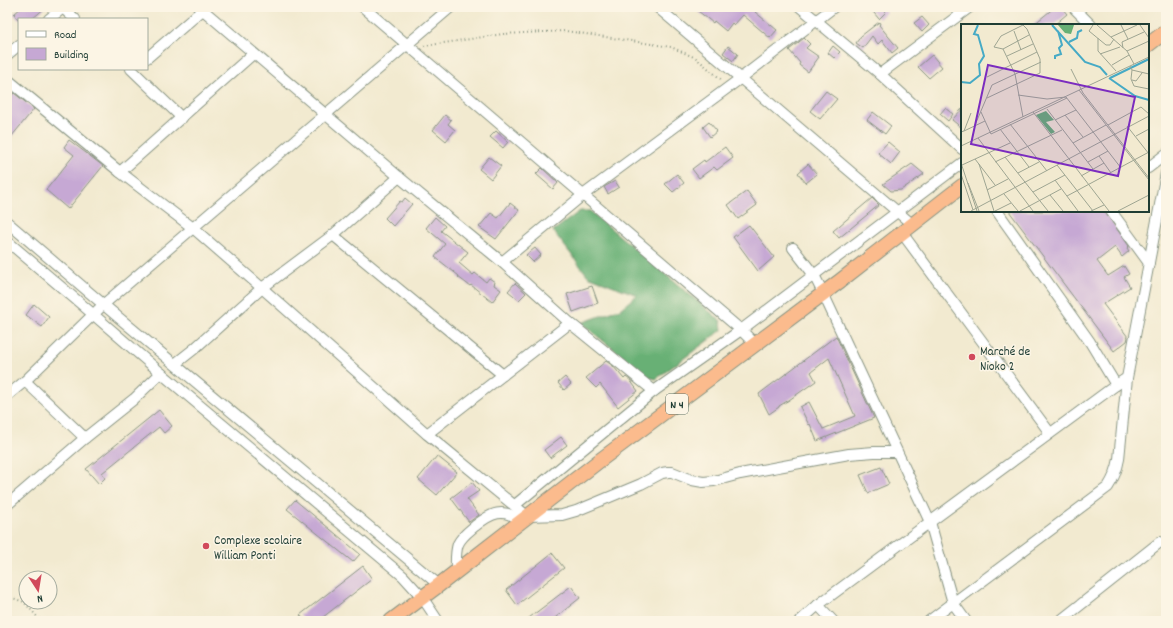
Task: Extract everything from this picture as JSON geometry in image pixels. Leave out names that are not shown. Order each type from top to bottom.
[{"type":"highway","points":[[1149,44],[1166,31]]},
{"type":"highway","name":"N 4","points":[[391,621],[961,187]]},
{"type":"street","points":[[50,18],[63,7],[74,18]]},
{"type":"street","points":[[363,7],[583,194],[741,330],[755,344]]},
{"type":"street","points":[[7,396],[25,382],[104,304],[451,7]]},
{"type":"street","points":[[657,7],[898,212],[907,229],[1050,434]]},
{"type":"street","points":[[800,7],[880,74],[961,148]]},
{"type":"street","points":[[502,262],[583,194],[741,78],[834,7]]},
{"type":"street","points":[[880,74],[970,7]]},
{"type":"street","points":[[1073,7],[1090,24]]},
{"type":"street","points":[[148,57],[204,9],[253,54],[502,262],[570,323],[654,391]]},
{"type":"street","points":[[7,55],[18,46]]},
{"type":"street","points":[[120,172],[253,54]]},
{"type":"street","points":[[133,70],[182,118]]},
{"type":"street","points":[[7,79],[120,172],[193,228],[427,434],[515,505],[524,519]]},
{"type":"street","points":[[1149,167],[1166,154]]},
{"type":"street","points":[[515,505],[654,391],[741,330],[961,164]]},
{"type":"street","points":[[928,621],[1108,487],[1113,480],[1119,459],[1127,378],[1166,173]]},
{"type":"street","points":[[175,364],[262,288],[333,235],[399,177]]},
{"type":"street","points":[[997,212],[1090,342],[1116,385]]},
{"type":"street","points":[[1112,212],[1149,263]]},
{"type":"street","points":[[7,222],[439,585]]},
{"type":"street","points":[[333,235],[503,376]]},
{"type":"street","points":[[7,241],[161,373],[403,576],[422,597],[438,621]]},
{"type":"street","points":[[793,248],[814,275],[930,522],[953,603],[966,621]]},
{"type":"street","points":[[427,434],[570,323]]},
{"type":"street","points":[[7,504],[134,399],[161,373]]},
{"type":"street","points":[[800,621],[818,605],[1127,378]]},
{"type":"street","points":[[7,382],[16,389]]},
{"type":"street","points":[[25,382],[85,438]]},
{"type":"street","points":[[456,572],[456,553],[463,536],[484,519],[494,514],[503,513],[524,519],[562,515],[576,511],[641,484],[662,473],[668,472],[703,482],[849,454],[897,452]]},
{"type":"street","points":[[1060,621],[1160,542]]},
{"type":"street","points":[[818,605],[833,621]]},
{"type":"path","points":[[407,44],[426,47],[503,34],[566,31],[671,47],[696,58],[729,86]]},
{"type":"path","points":[[7,596],[24,602],[41,621]]},
{"type":"green space","points":[[580,211],[590,211],[721,321],[722,330],[656,379],[648,377],[581,323],[620,309],[637,295],[588,276],[553,231]]},
{"type":"building","points":[[22,7],[46,7],[33,18],[18,19],[14,14]]},
{"type":"building","points":[[693,7],[758,7],[755,12],[777,30],[770,38],[743,15],[734,25],[732,23],[726,31]]},
{"type":"building","points":[[869,7],[882,7],[886,12],[879,19]]},
{"type":"building","points":[[1055,7],[1061,7],[1067,14],[1055,24],[1034,24]]},
{"type":"building","points":[[922,17],[929,25],[922,32],[914,23]]},
{"type":"building","points":[[879,22],[879,25],[898,48],[892,53],[882,40],[878,44],[872,36],[863,48],[856,43],[861,36]]},
{"type":"building","points":[[804,38],[810,44],[806,48],[819,57],[808,72],[799,65],[800,63],[789,50]]},
{"type":"building","points":[[728,46],[738,54],[733,61],[723,53]]},
{"type":"building","points":[[833,46],[840,52],[834,58],[828,53]]},
{"type":"building","points":[[932,55],[942,67],[929,78],[918,67]]},
{"type":"building","points":[[826,91],[837,99],[820,119],[810,111]]},
{"type":"building","points":[[14,93],[34,109],[7,142],[7,101]]},
{"type":"building","points":[[945,108],[953,114],[948,121],[940,114]]},
{"type":"building","points":[[961,110],[961,127],[952,120]]},
{"type":"building","points":[[873,112],[891,126],[885,134],[867,120]]},
{"type":"building","points":[[445,115],[451,120],[448,124],[455,130],[446,141],[433,130]]},
{"type":"building","points":[[709,122],[717,131],[710,137],[703,127]]},
{"type":"building","points":[[496,131],[508,142],[503,148],[490,137]]},
{"type":"building","points":[[69,140],[103,166],[68,209],[46,190],[74,155],[64,147]]},
{"type":"building","points":[[888,142],[900,152],[891,164],[878,153]]},
{"type":"building","points":[[725,147],[733,158],[717,170],[714,167],[699,178],[692,169],[704,160],[705,162]]},
{"type":"building","points":[[489,157],[501,166],[491,179],[479,169]]},
{"type":"building","points":[[808,164],[817,174],[806,183],[798,173]]},
{"type":"building","points":[[912,164],[924,174],[901,190],[891,191],[883,184]]},
{"type":"building","points":[[542,168],[558,183],[553,189],[536,174]]},
{"type":"building","points":[[677,174],[684,183],[673,192],[665,184]]},
{"type":"building","points":[[615,181],[619,187],[608,194],[604,187]]},
{"type":"building","points":[[747,191],[757,205],[738,219],[728,205]]},
{"type":"building","points":[[405,198],[412,204],[393,226],[385,218],[400,201],[402,202]]},
{"type":"building","points":[[872,198],[879,205],[839,238],[833,231]]},
{"type":"building","points":[[510,203],[519,210],[496,239],[479,227],[491,213],[498,218]]},
{"type":"building","points":[[1010,212],[1105,212],[1129,246],[1127,248],[1129,251],[1122,257],[1115,247],[1097,261],[1108,276],[1124,266],[1129,274],[1124,277],[1130,287],[1103,304],[1128,337],[1127,341],[1114,351]]},
{"type":"building","points":[[435,217],[445,226],[441,231],[468,252],[459,263],[473,275],[475,273],[486,282],[489,278],[495,282],[494,285],[501,290],[492,302],[471,285],[470,286],[458,277],[459,276],[435,257],[445,244],[426,228]]},
{"type":"building","points":[[749,225],[774,257],[758,271],[733,237]]},
{"type":"building","points":[[535,248],[541,255],[533,262],[526,255]]},
{"type":"building","points":[[515,283],[526,293],[519,300],[508,291]]},
{"type":"building","points":[[592,286],[598,303],[573,312],[567,294]]},
{"type":"building","points":[[34,304],[49,317],[42,327],[26,315]]},
{"type":"building","points":[[836,336],[874,418],[817,441],[810,424],[809,425],[800,407],[809,402],[823,429],[855,416],[829,358],[811,372],[816,381],[769,414],[759,394]]},
{"type":"building","points":[[606,361],[613,366],[624,379],[626,377],[630,380],[638,391],[618,407],[600,384],[596,388],[586,378]]},
{"type":"building","points":[[565,377],[571,384],[564,390],[558,383]]},
{"type":"building","points":[[159,410],[172,426],[164,433],[159,427],[102,473],[105,478],[99,484],[86,469]]},
{"type":"building","points":[[561,437],[567,445],[550,458],[544,450]]},
{"type":"building","points":[[437,456],[457,472],[437,495],[418,479]]},
{"type":"building","points":[[881,467],[889,484],[868,493],[860,475]]},
{"type":"building","points":[[472,482],[479,491],[467,499],[479,515],[469,522],[451,498]]},
{"type":"building","points":[[295,500],[360,554],[353,562],[287,509]]},
{"type":"building","points":[[552,553],[564,568],[517,605],[506,590]]},
{"type":"building","points":[[363,566],[372,579],[318,621],[305,621],[300,615]]},
{"type":"building","points":[[571,586],[580,598],[551,621],[525,621]]},
{"type":"place","name":"Marché de Nioko 2","points":[[972,357]]},
{"type":"place","name":"Complexe scolaire William Ponti","points":[[206,546]]}]
